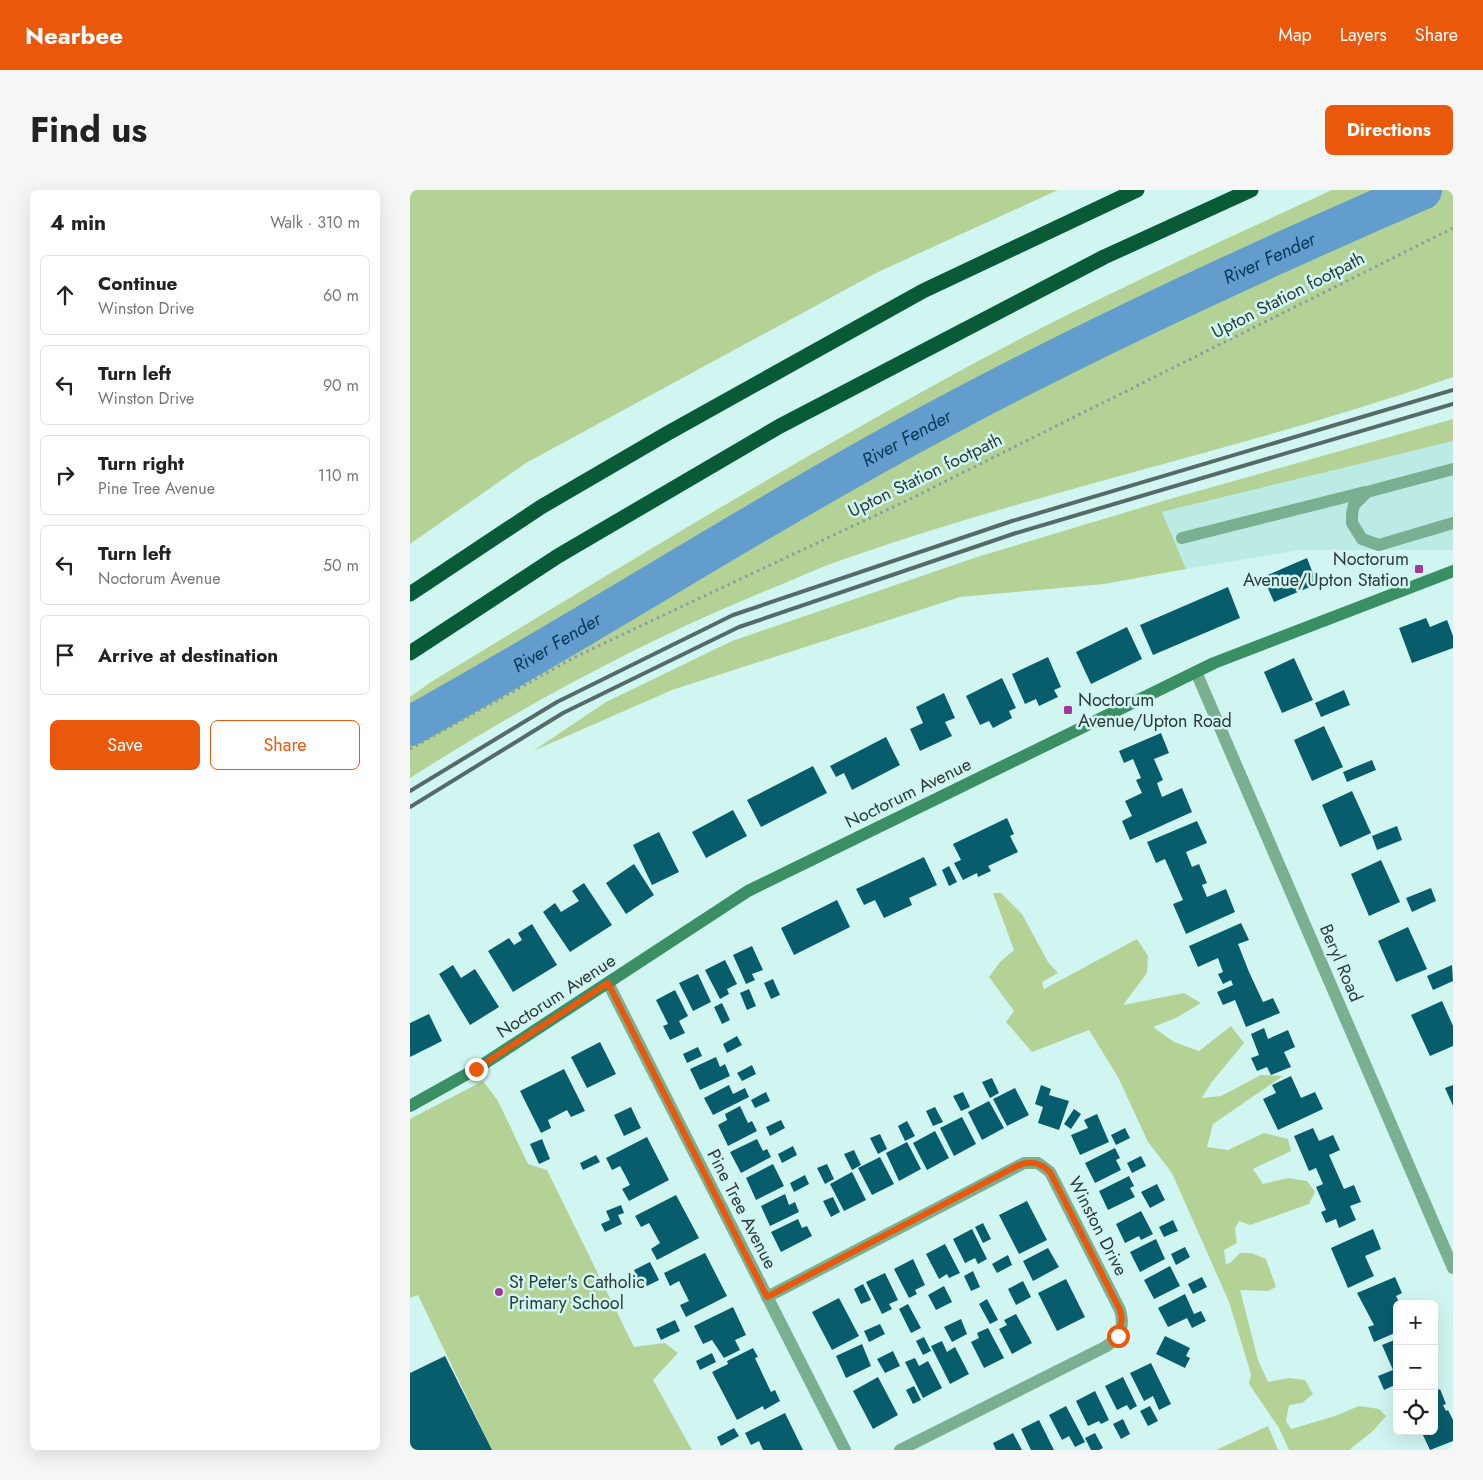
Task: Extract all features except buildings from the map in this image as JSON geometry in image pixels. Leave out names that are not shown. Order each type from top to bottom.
[{"type":"highway","points":[[410,594],[541,507],[668,433],[881,314],[923,291],[1137,190]]},
{"type":"highway","points":[[410,653],[558,556],[780,426],[1104,257],[1251,190]]},
{"type":"street","points":[[1182,538],[1453,469]]},
{"type":"street","points":[[1367,492],[1354,505],[1352,523],[1362,539],[1370,543],[1388,543],[1453,523]]},
{"type":"street","name":"Noctorum Avenue","points":[[410,1106],[476,1069],[748,891],[1196,672],[1453,571]]},
{"type":"street","name":"Beryl Road","points":[[1196,672],[1453,1268]]},
{"type":"street","name":"Pine Tree Avenue","points":[[608,983],[845,1450]]},
{"type":"street","name":"Winston Drive","points":[[767,1297],[1024,1163],[1038,1163],[1050,1172],[1120,1310],[1122,1319],[1118,1336],[1105,1347],[900,1450]]},
{"type":"path","name":"Upton Station footpath","points":[[410,749],[577,656],[906,501],[1453,228]]},
{"type":"shaded area","points":[[1453,441],[1453,550],[1300,550],[1186,569],[1162,512]]},
{"type":"green space","points":[[410,190],[1058,190],[878,272],[526,463],[410,544]]},
{"type":"green space","points":[[1332,190],[1453,190],[1453,377],[1304,425],[1002,509],[834,562],[732,605],[637,649],[499,724],[410,778],[410,697],[431,682],[752,489],[947,378],[1089,304]]},
{"type":"green space","points":[[1453,419],[1453,441],[1162,512],[1186,569],[1104,584],[960,597],[672,690],[533,751],[606,702],[732,641],[977,557],[1170,499]]},
{"type":"green space","points":[[993,893],[1001,893],[1022,914],[1048,962],[1058,973],[1042,982],[1044,989],[1137,939],[1148,956],[1147,973],[1123,1005],[1184,993],[1201,1003],[1176,1018],[1153,1027],[1174,1042],[1199,1051],[1231,1026],[1244,1043],[1211,1083],[1202,1098],[1221,1096],[1261,1075],[1283,1076],[1213,1124],[1207,1147],[1228,1150],[1264,1133],[1288,1139],[1291,1151],[1253,1169],[1263,1184],[1288,1178],[1307,1181],[1315,1192],[1309,1204],[1250,1225],[1239,1221],[1235,1229],[1237,1243],[1224,1250],[1226,1264],[1230,1263],[1240,1253],[1251,1253],[1266,1259],[1276,1287],[1268,1291],[1240,1290],[1258,1360],[1268,1382],[1289,1378],[1305,1380],[1313,1394],[1302,1403],[1289,1405],[1286,1421],[1291,1429],[1335,1416],[1359,1406],[1379,1409],[1386,1416],[1373,1431],[1349,1450],[1289,1450],[1279,1428],[1249,1384],[1251,1374],[1229,1302],[1172,1173],[1148,1142],[1118,1077],[1089,1030],[1032,1052],[1006,1022],[1014,1011],[989,977],[1000,962],[1014,950]]},
{"type":"green space","name":"St Peter's Catholic Primary School","points":[[483,1081],[498,1101],[528,1164],[547,1170],[634,1347],[665,1343],[678,1353],[653,1380],[692,1450],[492,1450],[418,1295],[410,1298],[410,1119]]},
{"type":"green space","points":[[1268,1426],[1278,1450],[1216,1450]]},
{"type":"waterway","name":"River Fender","points":[[410,726],[544,650],[809,492],[1002,386],[1180,299],[1422,190]]},
{"type":"railway","points":[[410,791],[557,702],[733,615],[1012,521],[1453,390]]},
{"type":"railway","points":[[410,807],[563,713],[739,627],[1016,533],[1453,404]]},
{"type":"place","name":"Noctorum Avenue/Upton Station","points":[[1419,569]]},
{"type":"place","name":"Noctorum Avenue/Upton Road","points":[[1068,710]]},
{"type":"place","name":"St Peter's Catholic Primary School","points":[[499,1292]]},
{"type":"route","points":[[476,1069],[608,983],[767,1297],[1017,1166],[1031,1162],[1045,1166],[1050,1172],[1120,1310],[1122,1328],[1118,1336]]}]
